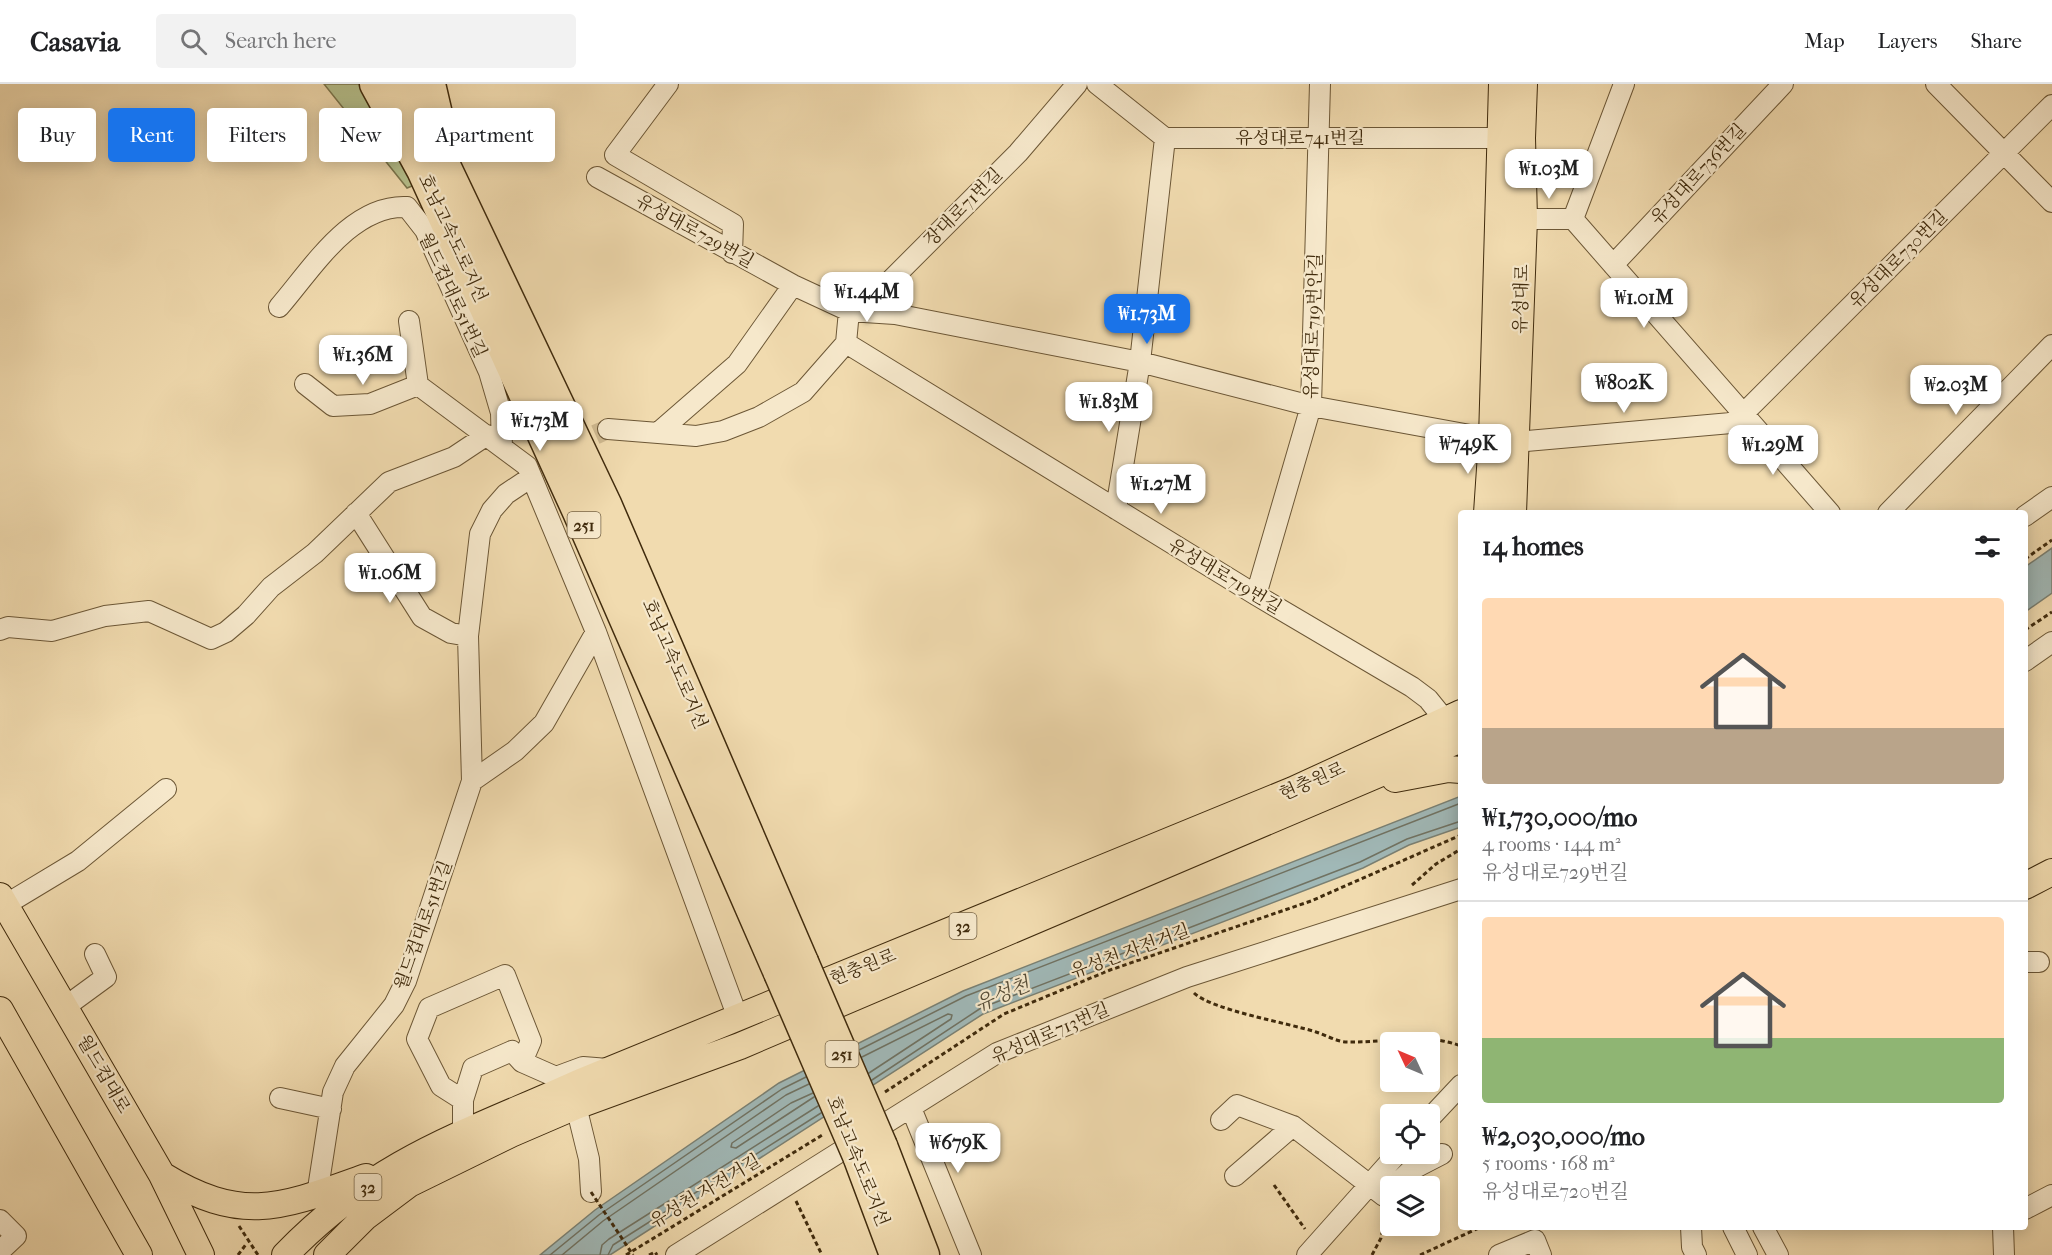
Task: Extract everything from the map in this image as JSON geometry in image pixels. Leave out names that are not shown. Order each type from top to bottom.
[{"type":"highway","name":"호남고속도로지선","points":[[375,84],[422,170],[578,512],[791,968]]},
{"type":"highway","name":"호남고속도로지선","points":[[401,84],[452,180],[606,504],[791,968],[870,1151],[924,1255]]},
{"type":"highway","points":[[430,84],[452,180]]},
{"type":"highway","name":"호남고속도로지선","points":[[870,1151],[895,1255]]},
{"type":"main road","name":"유성대로","points":[[1488,510],[1504,441],[1524,219],[1502,84]]},
{"type":"main road","name":"유성대로","points":[[1513,510],[1504,441],[1511,138],[1524,84]]},
{"type":"main road","points":[[1300,807],[1456,724]]},
{"type":"main road","name":"현충원로","points":[[285,1255],[337,1208],[400,1165],[463,1136],[613,1069],[1456,724]]},
{"type":"main road","points":[[1300,807],[1421,772],[1458,770]]},
{"type":"main road","name":"현충원로","points":[[327,1255],[365,1217],[409,1184],[510,1134],[576,1106],[740,1046],[1300,807]]},
{"type":"main road","points":[[2028,884],[2052,872]]},
{"type":"main road","name":"월드컵대로","points":[[3,901],[162,1175],[201,1255]]},
{"type":"main road","points":[[0,1010],[138,1253]]},
{"type":"main road","points":[[162,1175],[192,1194],[236,1207],[255,1207],[317,1195],[400,1165]]},
{"type":"main road","points":[[339,1255],[365,1217]]},
{"type":"street","points":[[668,84],[615,155],[734,224],[732,253]]},
{"type":"street","name":"장대로71번길","points":[[849,310],[878,293],[1018,153],[1077,84]]},
{"type":"street","points":[[1096,84],[1165,138],[1140,362],[1116,509]]},
{"type":"street","name":"유성대로719번안길","points":[[1256,595],[1311,406],[1320,84]]},
{"type":"street","points":[[1573,219],[1624,84]]},
{"type":"street","name":"유성대로736번길","points":[[1613,265],[1784,84]]},
{"type":"street","points":[[1936,84],[2052,202]]},
{"type":"street","name":"유성대로730번길","points":[[1504,441],[1731,423],[1743,414],[2052,105]]},
{"type":"street","name":"유성대로741번길","points":[[1165,138],[1511,138]]},
{"type":"street","name":"유성대로729번길","points":[[597,177],[732,253],[793,285],[849,310],[895,314],[1140,362],[1311,406],[1504,441]]},
{"type":"street","name":"월드컵대로51번길","points":[[279,307],[349,228],[391,206],[406,207],[424,230],[489,372],[501,413],[494,441]]},
{"type":"street","points":[[1524,219],[1573,219],[1827,510]]},
{"type":"street","points":[[660,432],[737,364],[793,285]]},
{"type":"street","points":[[608,429],[696,436],[723,431],[759,417],[802,392],[846,343],[849,310]]},
{"type":"street","points":[[409,321],[418,385],[532,468],[596,632],[738,1018]]},
{"type":"street","name":"유성대로719번길","points":[[846,343],[1256,595],[1412,687],[1456,724]]},
{"type":"street","points":[[1891,510],[2052,345]]},
{"type":"street","points":[[305,384],[333,406],[370,404],[418,385]]},
{"type":"street","points":[[0,630],[8,627],[52,631],[105,616],[149,611],[211,639],[226,632],[246,615],[271,586],[315,553],[389,482],[494,441]]},
{"type":"street","name":"월드컵대로51번길","points":[[317,1195],[333,1092],[345,1066],[388,1014],[406,981],[472,781],[468,636],[480,534],[492,510],[532,468]]},
{"type":"street","points":[[2028,514],[2052,497]]},
{"type":"street","points":[[356,513],[422,617],[451,633],[468,636]]},
{"type":"street","points":[[472,781],[515,751],[544,723],[596,632]]},
{"type":"street","points":[[2028,659],[2052,642]]},
{"type":"street","points":[[3,901],[78,861],[166,789]]},
{"type":"street","name":"유성대로713번길","points":[[676,1255],[997,1053],[1188,977],[1458,890]]},
{"type":"street","points":[[65,1007],[106,977],[95,954]]},
{"type":"street","points":[[463,1100],[441,1086],[417,1039],[429,1008],[505,975],[531,1041],[522,1062]]},
{"type":"street","points":[[463,1136],[463,1100],[473,1068],[512,1051],[522,1062],[556,1077],[583,1067],[613,1069]]},
{"type":"street","points":[[1440,1109],[1457,1093]]},
{"type":"street","points":[[280,1098],[331,1109]]},
{"type":"street","points":[[1221,1119],[1237,1105],[1293,1126],[1380,1192]]},
{"type":"street","points":[[576,1106],[589,1159],[591,1192]]},
{"type":"street","points":[[910,1108],[971,1255]]},
{"type":"street","points":[[1235,1176],[1293,1126]]},
{"type":"street","points":[[1405,1176],[1411,1170],[1442,1154]]},
{"type":"street","points":[[1312,1250],[1388,1164]]},
{"type":"street","points":[[2028,1207],[2052,1195]]},
{"type":"street","points":[[0,1220],[16,1236],[0,1251]]},
{"type":"street","points":[[1691,1230],[1692,1247],[1696,1255]]},
{"type":"street","points":[[1734,1230],[1747,1255]]},
{"type":"street","points":[[1765,1230],[1778,1255]]},
{"type":"street","points":[[2003,1230],[2004,1255]]},
{"type":"street","points":[[1499,1255],[1535,1240],[1541,1255]]},
{"type":"path","points":[[2028,557],[2052,540]]},
{"type":"path","points":[[2028,628],[2052,612]]},
{"type":"path","name":"유성천 자전거길","points":[[884,1092],[931,1059],[1004,1014],[1110,970],[1311,901],[1458,836]]},
{"type":"path","points":[[1401,907],[1413,881],[1458,851]]},
{"type":"path","points":[[1188,977],[1193,992],[1199,998],[1344,1043],[1417,1039],[1446,1040],[1458,1045]]},
{"type":"path","name":"유성천 자전거길","points":[[626,1255],[829,1131],[818,1144],[815,1166]]},
{"type":"path","points":[[788,1183],[822,1255]]},
{"type":"path","points":[[1274,1185],[1312,1250]]},
{"type":"path","points":[[591,1192],[633,1255]]},
{"type":"path","points":[[234,1217],[248,1243],[258,1255]]},
{"type":"path","points":[[1420,1255],[1474,1230]]},
{"type":"path","points":[[1372,1255],[1381,1236]]},
{"type":"path","points":[[238,1255],[248,1243]]},
{"type":"path","points":[[649,1255],[655,1252],[657,1255]]},
{"type":"green space","points":[[324,84],[364,84],[377,108],[343,108]]},
{"type":"green space","points":[[402,156],[417,184],[407,188],[386,162],[402,162]]},
{"type":"water","points":[[2052,548],[2052,593],[2028,610],[2028,565]]},
{"type":"water","name":"유성천","points":[[1458,797],[1458,828],[1409,845],[1363,868],[983,1014],[610,1255],[540,1255],[595,1210],[779,1083],[963,991]]},
{"type":"tunnel","points":[[568,447],[608,429]]}]
